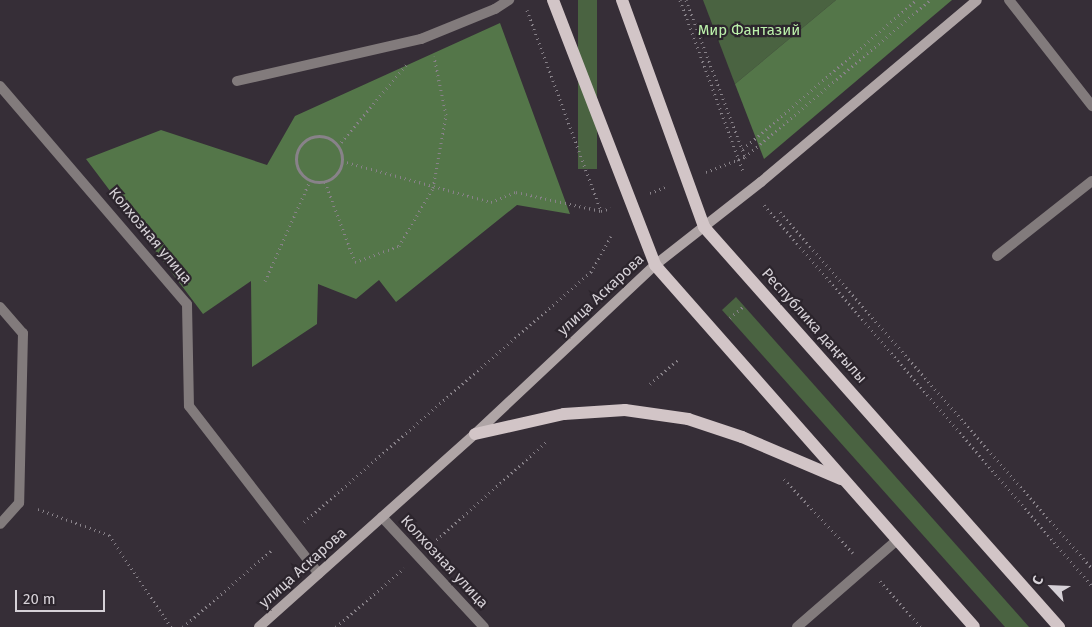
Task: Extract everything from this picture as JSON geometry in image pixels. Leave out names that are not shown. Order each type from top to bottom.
[{"type":"main road","points":[[553,0],[654,265],[974,627]]},
{"type":"main road","name":"Республика даңғылы","points":[[622,0],[704,227],[1059,627]]},
{"type":"main road","name":"улица Аскарова","points":[[259,627],[475,434],[654,265],[750,190],[977,0]]},
{"type":"main road","points":[[475,434],[564,414],[632,411],[688,419],[742,437],[844,480]]},
{"type":"street","points":[[237,81],[430,35],[495,9],[510,0]]},
{"type":"street","points":[[1009,0],[1092,106]]},
{"type":"street","name":"Колхозная улица","points":[[0,86],[187,304],[189,406],[319,574]]},
{"type":"street","points":[[997,256],[1092,181]]},
{"type":"street","points":[[0,307],[23,333],[19,503],[0,524]]},
{"type":"street","name":"Колхозная улица","points":[[382,517],[484,627]]},
{"type":"street","points":[[797,627],[897,540]]},
{"type":"path","points":[[342,161],[433,188],[491,202],[516,192],[601,211],[523,0]]},
{"type":"path","points":[[680,0],[750,190],[1092,586]]},
{"type":"path","points":[[686,0],[745,157],[930,0]]},
{"type":"path","points":[[743,149],[916,0]]},
{"type":"path","points":[[338,146],[430,35]]},
{"type":"path","points":[[325,182],[356,262],[399,246],[433,188],[446,114],[430,35]]},
{"type":"path","points":[[325,137],[338,146],[342,161],[337,174],[325,182],[310,181],[299,171],[296,164],[298,148],[310,138],[325,137]]},
{"type":"path","points":[[266,281],[310,181]]},
{"type":"path","points":[[780,212],[1092,568]]},
{"type":"path","points":[[183,627],[591,272],[611,236]]},
{"type":"path","points":[[730,318],[744,306]]},
{"type":"path","points":[[650,384],[678,360]]},
{"type":"path","points":[[336,627],[550,438]]},
{"type":"path","points":[[19,503],[109,535],[171,627]]},
{"type":"green space","points":[[578,0],[597,0],[597,169],[578,169]]},
{"type":"green space","name":"Мир Фантазий","points":[[703,0],[836,0],[735,84]]},
{"type":"green space","points":[[836,0],[952,0],[764,159],[735,84]]},
{"type":"green space","points":[[500,23],[570,214],[517,205],[396,302],[379,280],[356,299],[318,284],[317,324],[252,367],[251,281],[203,314],[86,159],[161,130],[267,165],[295,116]]},
{"type":"green space","points":[[736,297],[1029,627],[1005,627],[722,310]]}]
